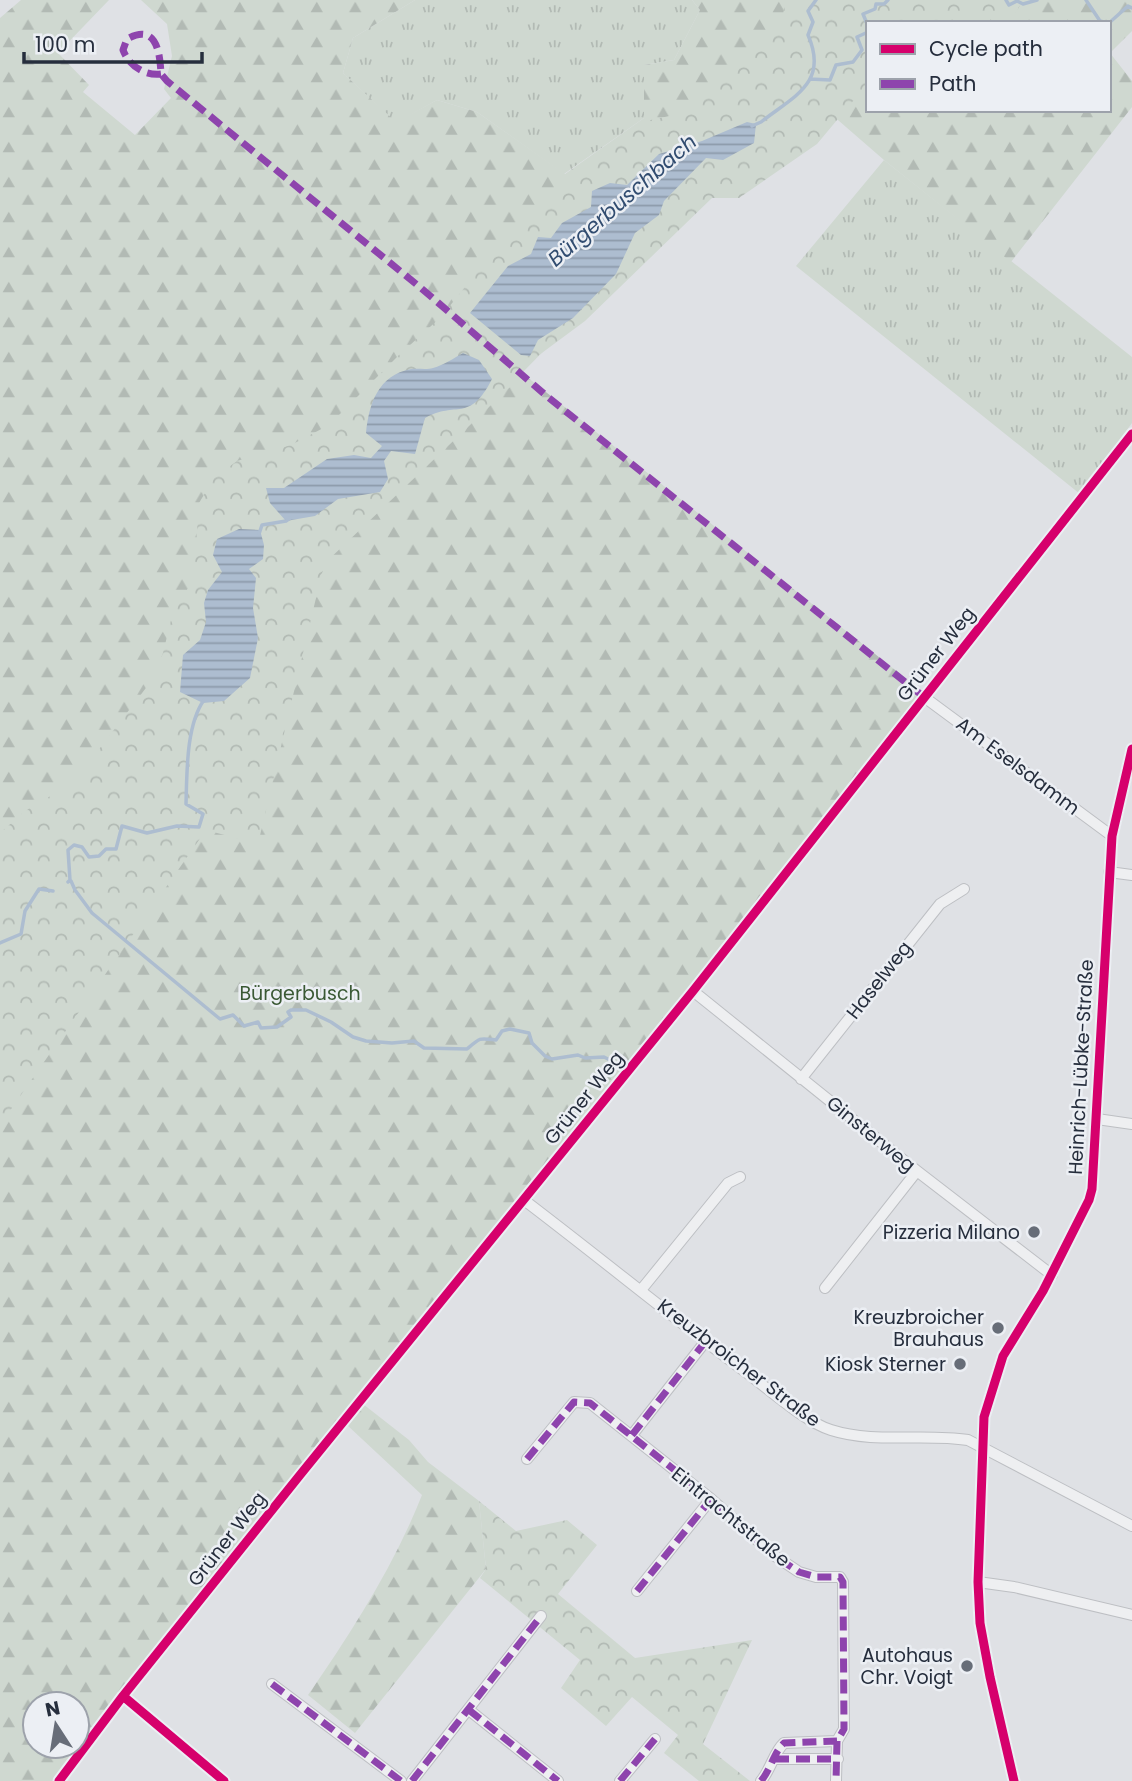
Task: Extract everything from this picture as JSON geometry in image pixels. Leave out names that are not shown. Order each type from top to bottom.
[{"type":"street","name":"Grüner Weg","points":[[59,1781],[123,1696],[693,991],[1132,434]]},
{"type":"street","name":"Am Eselsdamm","points":[[924,697],[1112,836]]},
{"type":"street","name":"Heinrich-Lübke-Straße","points":[[1014,1781],[984,1648],[978,1582],[984,1417],[1003,1356],[1052,1275],[1089,1200],[1092,1188],[1112,836],[1132,749]]},
{"type":"street","points":[[1109,872],[1132,875]]},
{"type":"street","name":"Haselweg","points":[[801,1079],[940,904],[964,889]]},
{"type":"street","name":"Ginsterweg","points":[[693,991],[917,1171],[1052,1275]]},
{"type":"street","points":[[1097,1119],[1132,1124]]},
{"type":"street","points":[[825,1288],[917,1171]]},
{"type":"street","points":[[641,1290],[728,1183],[740,1177]]},
{"type":"street","name":"Kreuzbroicher Straße","points":[[524,1200],[705,1342],[827,1429],[859,1437],[945,1437],[968,1440],[1132,1526]]},
{"type":"street","points":[[632,1435],[705,1342]]},
{"type":"street","name":"Eintrachtstraße","points":[[527,1459],[574,1402],[590,1403],[711,1499],[775,1556],[799,1572],[816,1577],[840,1577],[843,1582],[844,1729],[837,1741],[836,1781]]},
{"type":"street","points":[[637,1591],[711,1499]]},
{"type":"street","points":[[978,1582],[1014,1587],[1132,1615]]},
{"type":"street","points":[[412,1781],[541,1616]]},
{"type":"street","points":[[272,1684],[401,1781]]},
{"type":"street","points":[[123,1696],[224,1781]]},
{"type":"street","points":[[469,1710],[558,1781]]},
{"type":"street","points":[[620,1781],[655,1739]]},
{"type":"street","points":[[761,1781],[770,1770],[778,1748],[783,1743],[837,1741]]},
{"type":"street","points":[[775,1759],[838,1759]]},
{"type":"green space","name":"Bürgerbusch","points":[[21,0],[109,0],[58,53],[89,85],[83,92],[135,135],[171,98],[164,89],[172,56],[167,24],[141,0],[415,0],[353,38],[343,73],[396,122],[437,100],[477,112],[565,174],[644,118],[644,65],[674,60],[700,10],[692,0],[1132,0],[1132,31],[1111,52],[1111,21],[866,21],[866,112],[1111,112],[1111,54],[1132,81],[1132,107],[1011,262],[884,160],[816,101],[634,259],[522,373],[924,693],[91,1734],[91,1690],[21,1690],[21,1760],[70,1760],[53,1781],[0,1781],[0,18]]},
{"type":"green space","points":[[415,0],[692,0],[700,10],[674,60],[644,65],[644,118],[564,174],[477,112],[437,100],[396,123],[343,73],[353,38]]},
{"type":"green space","points":[[785,0],[1023,0],[1015,14],[933,21],[866,21],[866,85],[817,144],[739,198],[712,198],[585,321],[527,364],[510,387],[324,564],[258,844],[206,830],[0,1125],[0,833],[25,811],[74,782],[152,680],[163,653],[173,612],[190,585],[195,560],[199,503],[214,478],[237,461],[291,445],[329,425],[441,317],[512,228],[566,179],[646,121],[674,115],[732,76],[756,46],[782,24]]},
{"type":"green space","points":[[884,160],[1132,357],[1132,423],[1080,494],[796,266]]},
{"type":"green space","points":[[363,1404],[409,1440],[428,1462],[479,1501],[486,1569],[355,1733],[308,1695],[371,1598],[422,1495],[347,1425]]},
{"type":"green space","points":[[479,1501],[516,1531],[567,1520],[597,1545],[558,1594],[635,1658],[752,1640],[703,1744],[750,1781],[699,1781],[664,1753],[678,1735],[632,1697],[606,1726],[561,1688],[580,1660],[480,1578],[486,1569]]},
{"type":"water","points":[[747,122],[756,124],[754,143],[723,160],[706,158],[664,201],[659,215],[635,233],[616,274],[573,318],[538,340],[530,356],[521,355],[470,313],[508,266],[531,254],[538,237],[551,238],[562,223],[591,207],[592,191],[610,183],[627,185],[659,154],[702,141]]},
{"type":"water","points":[[463,353],[479,360],[492,379],[484,393],[476,402],[462,409],[436,413],[425,418],[415,454],[391,451],[384,461],[388,479],[380,492],[338,499],[315,516],[286,521],[270,503],[266,488],[284,488],[327,459],[354,455],[371,458],[382,446],[366,433],[367,422],[377,392],[383,384],[400,372],[433,368]]},
{"type":"water","points":[[239,529],[260,530],[264,545],[263,559],[249,569],[256,578],[253,608],[258,638],[250,678],[224,701],[203,703],[180,692],[183,655],[200,640],[206,622],[204,603],[208,590],[222,572],[213,555],[217,539]]},
{"type":"waterway","name":"Bürgerbuschbach","points":[[752,126],[796,96],[811,77],[814,65],[808,35],[813,22],[808,11],[816,0]]},
{"type":"waterway","points":[[866,21],[863,14],[875,9],[876,4],[884,4],[888,0]]},
{"type":"waterway","points":[[1006,0],[1009,5],[1017,1],[1023,4],[1037,0]]},
{"type":"waterway","points":[[1086,0],[1100,21]]},
{"type":"waterway","points":[[1111,21],[1128,6],[1132,8]]},
{"type":"waterway","points":[[810,79],[830,80],[836,65],[853,62],[862,50],[857,37],[866,33]]},
{"type":"waterway","name":"Bürgerbuschbach","points":[[259,534],[262,525],[290,518]]},
{"type":"waterway","name":"Bürgerbuschbach","points":[[68,882],[68,850],[74,845],[82,847],[89,857],[99,856],[106,849],[116,849],[122,826],[147,833],[177,826],[199,827],[203,814],[186,804],[187,778],[194,722],[204,700]]},
{"type":"waterway","points":[[71,881],[92,913],[220,1019],[233,1015],[244,1026],[258,1022],[261,1028],[277,1027],[291,1017],[288,1012],[291,1010],[306,1010],[353,1037],[392,1043],[414,1041],[424,1048],[467,1049],[480,1039],[496,1040],[502,1031],[510,1029],[529,1033],[532,1043],[552,1059],[578,1055],[585,1058],[604,1057],[618,1064]]},
{"type":"waterway","name":"Bürgerbuschbach","points":[[0,943],[21,934],[25,911],[39,889],[53,891]]},
{"type":"marked path","points":[[161,74],[144,72],[133,65],[123,50],[127,39],[145,34],[151,37],[158,50],[161,74],[167,81],[421,288],[549,398],[924,697]]},
{"type":"marked path","points":[[632,1435],[705,1342]]},
{"type":"marked path","points":[[527,1459],[574,1402],[590,1403],[711,1499],[775,1556],[799,1572],[816,1577],[840,1577],[843,1582],[844,1729],[837,1741],[836,1781]]},
{"type":"marked path","points":[[637,1591],[711,1499]]},
{"type":"marked path","points":[[412,1781],[541,1616]]},
{"type":"marked path","points":[[272,1684],[401,1781]]},
{"type":"marked path","points":[[469,1710],[558,1781]]},
{"type":"marked path","points":[[620,1781],[655,1739]]},
{"type":"marked path","points":[[761,1781],[784,1743],[837,1741]]},
{"type":"marked path","points":[[775,1759],[838,1759]]},
{"type":"cycle path","points":[[59,1781],[123,1696],[300,1475],[693,991],[1132,434]]},
{"type":"cycle path","points":[[1014,1781],[980,1623],[978,1582],[984,1417],[1003,1356],[1043,1291],[1092,1189],[1112,836],[1132,749]]},
{"type":"cycle path","points":[[123,1696],[224,1781]]},
{"type":"place","name":"Pizzeria Milano","points":[[1034,1232]]},
{"type":"place","name":"Kreuzbroicher Brauhaus","points":[[998,1328]]},
{"type":"place","name":"Kiosk Sterner","points":[[960,1364]]},
{"type":"place","name":"Autohaus Chr. Voigt","points":[[967,1666]]}]
